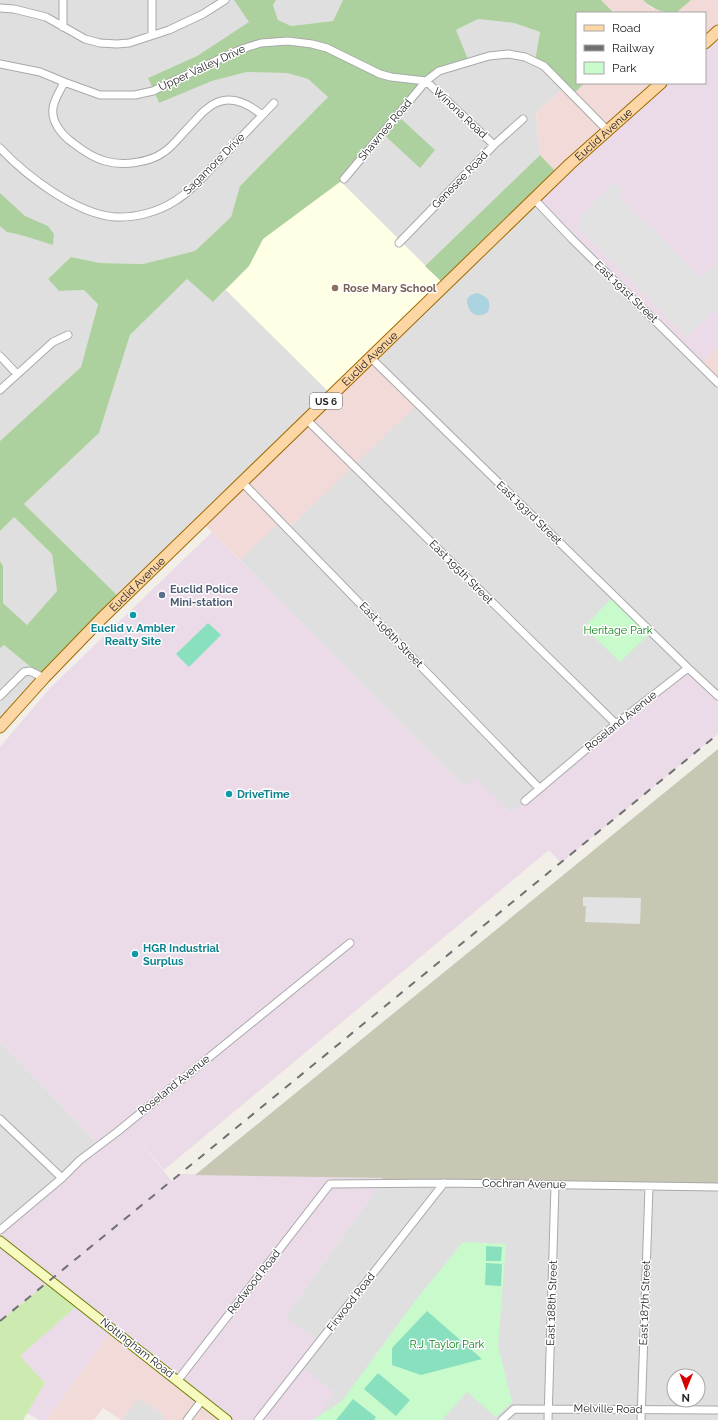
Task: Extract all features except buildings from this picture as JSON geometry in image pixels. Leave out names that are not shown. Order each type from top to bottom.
[{"type":"main road","points":[[706,42],[718,31]]},
{"type":"main road","name":"Euclid Avenue","points":[[0,727],[44,678],[100,620],[370,357],[535,200],[570,164],[660,84]]},
{"type":"street","points":[[63,0],[63,27]]},
{"type":"street","points":[[152,0],[152,35]]},
{"type":"street","points":[[0,8],[14,8],[46,17],[85,39],[100,43],[117,44],[129,43],[170,30],[203,14],[225,0]]},
{"type":"street","name":"Upper Valley Drive","points":[[0,64],[40,72],[100,95],[135,95],[153,91],[232,53],[248,47],[261,43],[288,41],[312,44],[327,48],[380,74],[391,77],[426,81]]},
{"type":"street","points":[[426,81],[440,71],[489,56],[508,54],[525,57],[544,66],[607,130]]},
{"type":"street","name":"Winona Road","points":[[426,81],[494,145]]},
{"type":"street","name":"Shawnee Road","points":[[344,179],[426,81]]},
{"type":"street","points":[[64,82],[53,107],[54,117],[58,129],[73,143],[104,161],[133,163],[164,152],[206,109],[218,102],[226,100],[238,101],[247,104],[262,115]]},
{"type":"street","name":"Sagamore Drive","points":[[0,148],[46,188],[85,210],[115,217],[144,214],[165,207],[189,191],[274,103]]},
{"type":"street","name":"Genesee Road","points":[[399,243],[494,145],[523,119]]},
{"type":"street","name":"East 191st Street","points":[[535,200],[577,244],[718,383]]},
{"type":"street","points":[[0,390],[53,342],[68,335]]},
{"type":"street","points":[[0,356],[17,374]]},
{"type":"street","name":"East 193rd Street","points":[[370,357],[688,668]]},
{"type":"street","name":"East 195th Street","points":[[307,420],[616,724]]},
{"type":"street","name":"East 196th Street","points":[[242,482],[539,788]]},
{"type":"street","points":[[688,668],[718,696]]},
{"type":"street","name":"Roseland Avenue","points":[[525,801],[616,724],[688,668]]},
{"type":"street","points":[[0,696],[24,672],[30,671],[44,678]]},
{"type":"street","name":"Roseland Avenue","points":[[0,1230],[62,1178],[80,1160],[117,1132],[350,943]]},
{"type":"street","points":[[0,1119],[62,1178]]},
{"type":"street","name":"Cochran Avenue","points":[[330,1184],[444,1183],[718,1187]]},
{"type":"street","name":"Firwood Road","points":[[258,1420],[444,1183]]},
{"type":"street","name":"Redwood Road","points":[[178,1380],[330,1184]]},
{"type":"street","name":"East 188th Street","points":[[548,1420],[555,1185]]},
{"type":"street","name":"East 187th Street","points":[[641,1420],[649,1187]]},
{"type":"street","name":"Nottingham Road","points":[[0,1241],[227,1420]]},
{"type":"street","points":[[187,1420],[202,1400]]},
{"type":"street","name":"Melville Road","points":[[502,1420],[514,1408],[718,1410]]},
{"type":"shaded area","points":[[0,0],[234,0],[250,22],[197,56],[148,78],[159,103],[212,81],[247,72],[287,73],[308,79],[328,97],[240,186],[231,217],[195,251],[143,264],[100,263],[71,257],[48,279],[59,291],[84,290],[98,303],[81,367],[0,441]]},
{"type":"shaded area","points":[[276,0],[343,0],[333,21],[291,26],[278,20],[273,5]]},
{"type":"shaded area","points":[[601,0],[643,0],[651,8],[667,12],[613,12]]},
{"type":"shaded area","points":[[691,0],[718,0],[718,34],[706,42],[706,12],[677,12]]},
{"type":"shaded area","points":[[478,19],[514,23],[540,32],[564,87],[536,113],[540,155],[425,266],[340,181],[382,133],[435,151],[397,115],[456,30]]},
{"type":"shaded area","points":[[718,34],[718,346],[700,365],[535,200],[660,84],[706,84],[706,42]]},
{"type":"shaded area","points":[[584,84],[660,84],[559,175],[540,155],[536,113],[564,87],[572,95]]},
{"type":"shaded area","name":"Rose Mary School","points":[[340,181],[445,285],[332,395],[226,290],[249,266],[263,239]]},
{"type":"shaded area","points":[[615,181],[623,190],[618,196],[701,278],[718,262],[718,307],[687,337],[645,295],[641,294],[641,291],[576,226],[582,222],[578,218]]},
{"type":"shaded area","points":[[535,200],[718,383],[718,696],[525,801],[511,813],[476,779],[464,787],[240,560],[280,521],[288,529],[353,466],[370,357]]},
{"type":"shaded area","points":[[187,279],[213,302],[226,290],[332,395],[121,599],[24,504],[99,433],[130,335]]},
{"type":"shaded area","points":[[718,346],[718,383],[700,365]]},
{"type":"shaded area","points":[[370,357],[418,404],[288,529],[280,522],[240,560],[201,521]]},
{"type":"shaded area","points":[[14,517],[52,554],[57,591],[27,625],[3,603],[3,566],[0,561],[0,531]]},
{"type":"shaded area","points":[[212,532],[464,787],[476,778],[511,813],[539,788],[688,668],[718,696],[718,734],[561,863],[549,850],[164,1170],[129,1129],[172,1181],[180,1174],[382,1178],[381,1183],[285,1317],[319,1342],[301,1366],[335,1393],[314,1420],[227,1420],[113,1329],[46,1420],[39,1420],[27,1413],[45,1383],[20,1356],[50,1281],[0,1321],[0,1230],[98,1146],[91,1136],[0,1042],[0,747],[49,689]]},
{"type":"shaded area","points":[[0,644],[4,645],[44,678],[0,727]]},
{"type":"shaded area","points":[[718,749],[718,1187],[381,1183],[382,1178],[195,1175]]},
{"type":"shaded area","points":[[583,897],[641,898],[640,924],[585,922],[586,906],[583,906]]},
{"type":"shaded area","points":[[0,1042],[91,1136],[98,1146],[0,1230]]},
{"type":"shaded area","points":[[381,1183],[718,1187],[718,1420],[314,1420],[301,1366],[285,1317]]},
{"type":"shaded area","points":[[113,1329],[227,1420],[163,1420],[163,1414],[139,1398],[121,1420],[103,1408],[94,1420],[46,1420]]},
{"type":"shaded area","points":[[139,1397],[163,1414],[163,1420],[121,1420]]},
{"type":"green space","points":[[234,0],[276,0],[273,5],[278,20],[291,26],[333,21],[343,0],[601,0],[613,12],[576,12],[576,84],[584,84],[572,95],[535,62],[540,32],[514,23],[478,19],[456,30],[469,62],[439,71],[397,115],[435,150],[420,168],[382,133],[344,179],[263,239],[249,266],[213,302],[187,279],[130,335],[99,433],[24,504],[121,599],[44,678],[4,645],[0,648],[0,561],[3,566],[3,603],[27,625],[57,591],[52,554],[14,517],[0,531],[0,441],[81,367],[98,304],[84,290],[59,291],[48,279],[71,257],[100,263],[143,264],[195,251],[231,217],[240,186],[328,97],[308,79],[287,73],[247,72],[212,81],[159,103],[148,78],[197,56],[249,22]]},
{"type":"green space","points":[[643,0],[691,0],[677,12],[667,12],[650,6]]},
{"type":"green space","points":[[540,155],[559,175],[445,285],[425,266]]},
{"type":"green space","points":[[0,193],[25,216],[48,226],[54,234],[53,245],[7,232],[0,226]]},
{"type":"green space","name":"Heritage Park","points":[[614,596],[651,632],[620,662],[584,627]]},
{"type":"green space","points":[[208,623],[221,635],[189,667],[176,654]]},
{"type":"green space","name":"R.J. Taylor Park","points":[[463,1242],[506,1244],[498,1346],[512,1402],[496,1417],[467,1392],[442,1420],[313,1420],[342,1401],[415,1301]]},
{"type":"green space","points":[[486,1246],[502,1247],[501,1261],[486,1261]]},
{"type":"green space","points":[[486,1263],[502,1264],[501,1286],[485,1285]]},
{"type":"green space","points":[[50,1281],[80,1303],[20,1356],[45,1383],[23,1420],[0,1420],[0,1321]]},
{"type":"green space","points":[[427,1311],[482,1359],[421,1375],[392,1365],[392,1348]]},
{"type":"green space","points":[[378,1373],[410,1400],[396,1416],[364,1389]]},
{"type":"green space","points":[[353,1399],[376,1417],[374,1420],[336,1420]]},
{"type":"water","points":[[477,293],[486,297],[489,302],[488,312],[480,315],[476,315],[470,311],[467,304],[467,299],[471,295]]},
{"type":"railway","points":[[0,1321],[718,734]]},
{"type":"place","name":"Rose Mary School","points":[[335,288]]},
{"type":"place","name":"Euclid Police Mini-station","points":[[162,595]]},
{"type":"place","name":"Euclid v. Ambler Realty Site","points":[[133,615]]},
{"type":"place","name":"DriveTime","points":[[229,794]]},
{"type":"place","name":"HGR Industrial Surplus","points":[[135,954]]}]
